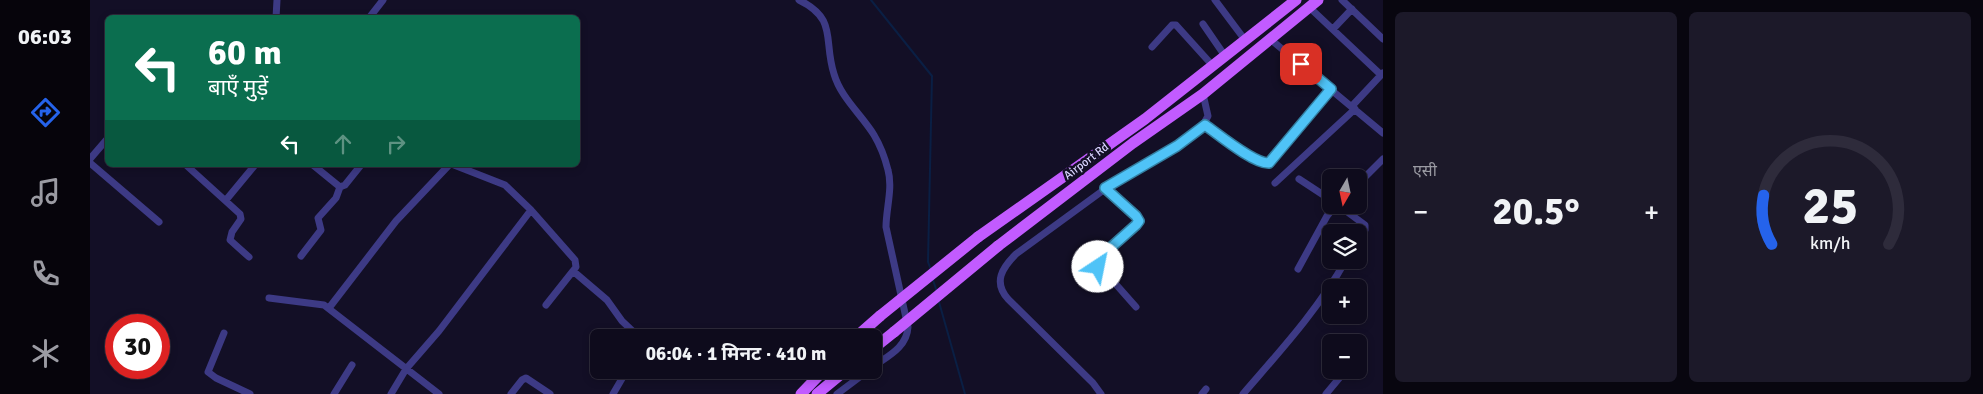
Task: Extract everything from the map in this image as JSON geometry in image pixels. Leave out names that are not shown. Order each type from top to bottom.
[{"type":"main road","points":[[865,329],[978,237],[1145,119],[1296,0]]},
{"type":"main road","name":"Airport Rd","points":[[882,342],[998,246],[1133,143],[1203,94],[1314,4]]},
{"type":"main road","points":[[801,394],[815,379]]},
{"type":"main road","points":[[817,394],[835,379]]},
{"type":"street","points":[[276,15],[277,0]]},
{"type":"street","points":[[372,15],[384,0]]},
{"type":"street","points":[[800,0],[812,6],[824,20],[834,75],[845,97],[873,133],[888,170],[889,185],[886,227],[908,335],[900,347],[882,360]]},
{"type":"street","points":[[1215,0],[1245,40]]},
{"type":"street","points":[[1342,0],[1383,39]]},
{"type":"street","points":[[1275,183],[1354,108],[1382,74],[1333,29],[1314,4]]},
{"type":"street","points":[[1333,29],[1352,9]]},
{"type":"street","points":[[1203,24],[1225,56]]},
{"type":"street","points":[[1152,47],[1172,25],[1176,25],[1213,66]]},
{"type":"street","points":[[1270,39],[1382,130]]},
{"type":"street","points":[[1205,125],[1253,158],[1268,163],[1331,89]]},
{"type":"street","points":[[1101,394],[1093,383],[1008,299],[1000,285],[1000,277],[1006,263],[1016,254],[1105,188],[1177,146],[1205,125],[1208,113],[1203,94]]},
{"type":"street","points":[[90,159],[105,142]]},
{"type":"street","points":[[1368,174],[1383,159]]},
{"type":"street","points":[[90,163],[159,222]]},
{"type":"street","points":[[191,167],[241,216],[230,237],[231,243],[249,257]]},
{"type":"street","points":[[226,200],[253,167]]},
{"type":"street","points":[[315,167],[340,187]]},
{"type":"street","points":[[301,256],[321,230],[318,218],[336,198],[340,187],[345,185],[359,167]]},
{"type":"street","points":[[329,308],[396,221],[447,167]]},
{"type":"street","points":[[460,167],[505,185],[531,210],[575,260],[576,266],[573,271],[546,306]]},
{"type":"street","points":[[1299,179],[1322,194]]},
{"type":"street","points":[[1105,188],[1139,221],[1099,258],[1098,264],[1136,307]]},
{"type":"street","points":[[392,394],[406,369],[439,331],[531,210]]},
{"type":"street","points":[[1298,269],[1329,214]]},
{"type":"street","points":[[1350,214],[1365,224]]},
{"type":"street","points":[[1243,394],[1306,321],[1341,269]]},
{"type":"street","points":[[573,271],[607,300],[622,321],[630,329]]},
{"type":"street","points":[[269,298],[319,304],[329,308],[439,394]]},
{"type":"street","points":[[224,333],[208,372],[216,378],[250,394]]},
{"type":"street","points":[[334,394],[352,365]]},
{"type":"street","points":[[511,394],[522,380],[526,378],[550,394]]},
{"type":"street","points":[[613,394],[622,379]]},
{"type":"street","points":[[837,394],[857,379]]},
{"type":"street","points":[[1326,394],[1338,379]]},
{"type":"waterway","points":[[871,0],[932,76],[928,262],[931,270]]},
{"type":"waterway","points":[[933,280],[937,292]]},
{"type":"waterway","points":[[939,302],[965,394]]},
{"type":"route","points":[[1098,267],[1099,258],[1139,221],[1105,188],[1177,146],[1205,125],[1253,158],[1269,163],[1331,89],[1301,64]]}]
